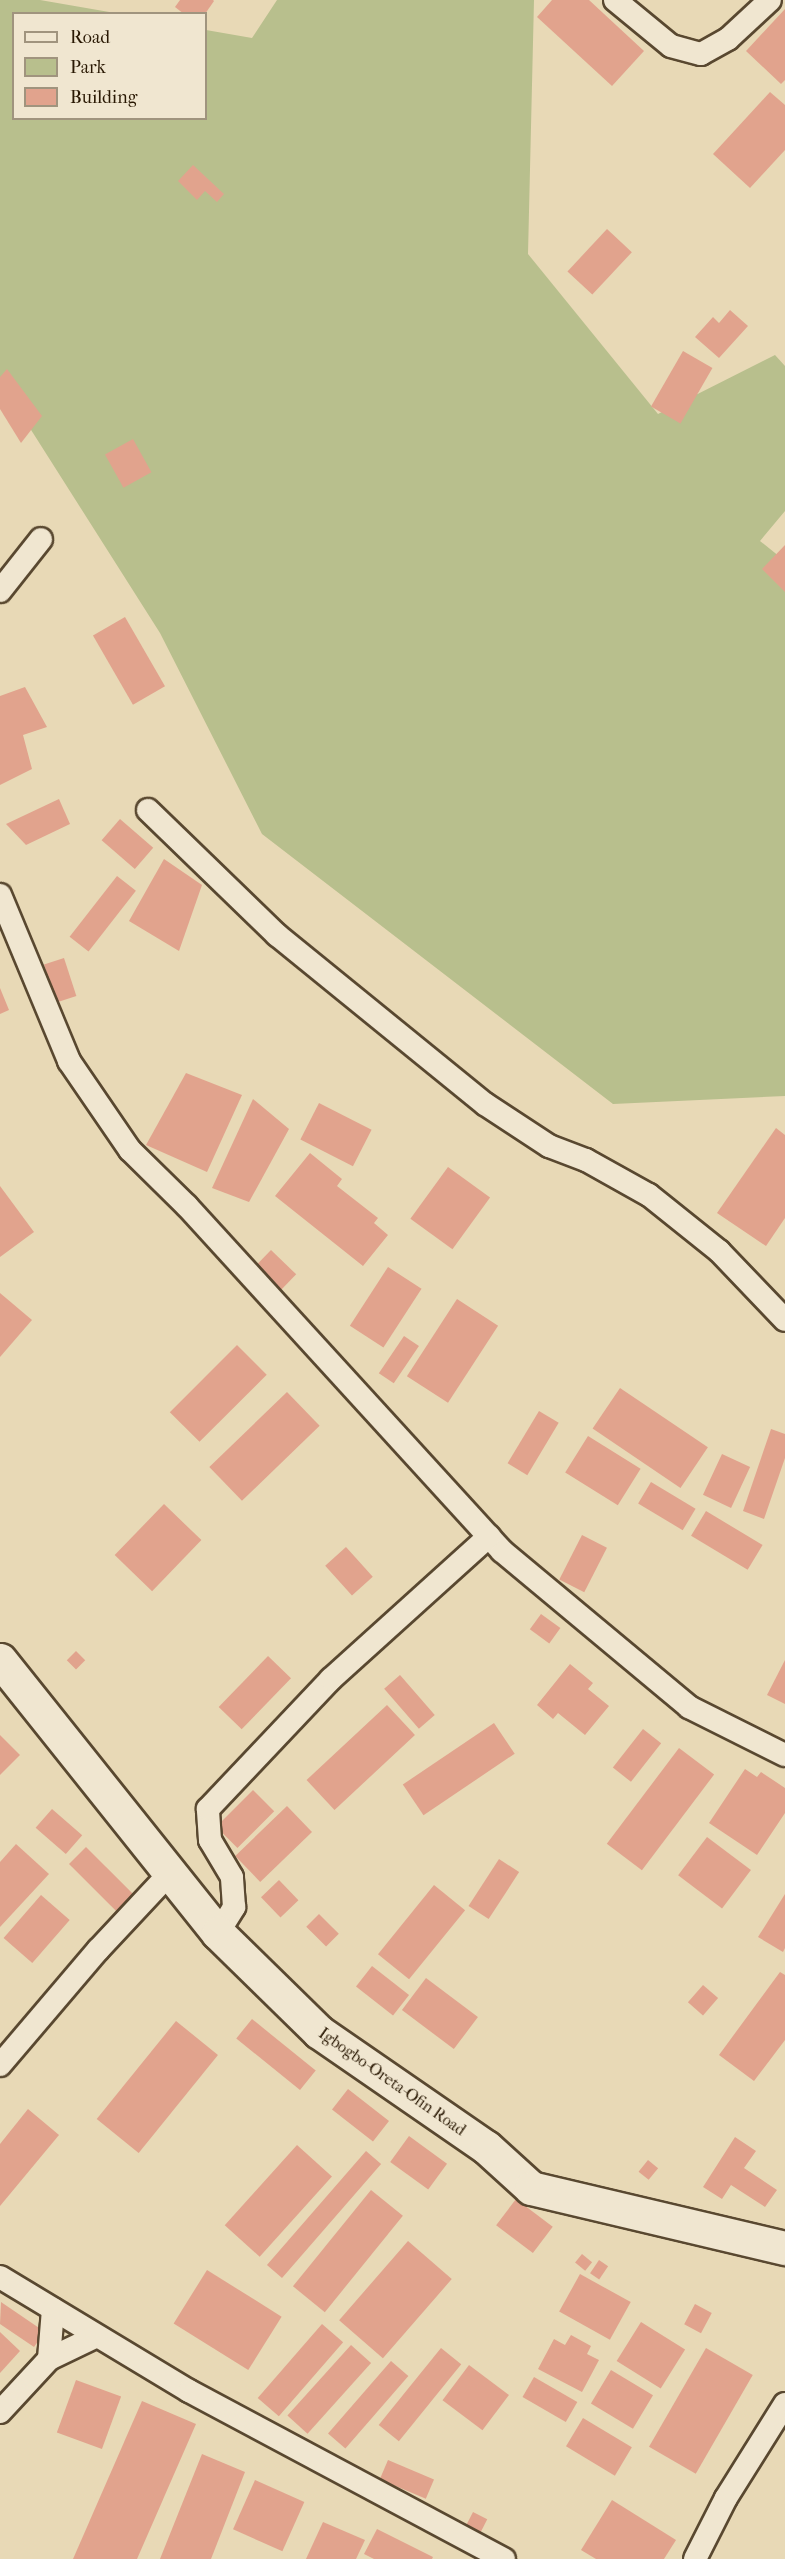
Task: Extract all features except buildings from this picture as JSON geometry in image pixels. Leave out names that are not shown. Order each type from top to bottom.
[{"type":"street","points":[[615,0],[671,46],[701,54],[728,39],[770,0]]},
{"type":"street","points":[[0,591],[40,539]]},
{"type":"street","points":[[148,810],[277,935],[485,1104],[549,1146],[586,1160],[649,1195],[719,1251],[785,1320]]},
{"type":"street","points":[[0,894],[48,1016],[69,1061],[102,1115],[130,1150],[187,1206],[502,1551],[689,1707],[785,1755]]},
{"type":"street","points":[[219,1932],[234,1907],[232,1877],[210,1840],[208,1809],[331,1679],[489,1536]]},
{"type":"street","name":"Igbogbo-Oreta-Ofin Road","points":[[0,1660],[219,1932],[319,2032],[486,2147],[531,2188],[785,2248]]},
{"type":"street","points":[[0,2065],[98,1950],[170,1873]]},
{"type":"street","points":[[0,2277],[189,2391],[504,2559]]},
{"type":"street","points":[[49,2359],[54,2309]]},
{"type":"street","points":[[0,2412],[49,2359],[97,2336]]},
{"type":"street","points":[[695,2559],[726,2498],[785,2404]]},
{"type":"green space","points":[[0,0],[40,0],[109,12],[12,12],[12,120],[207,120],[207,30],[252,38],[277,0],[534,0],[528,254],[658,414],[775,355],[785,366],[785,511],[760,541],[785,561],[785,1096],[613,1104],[262,834],[160,633],[0,381]]}]
